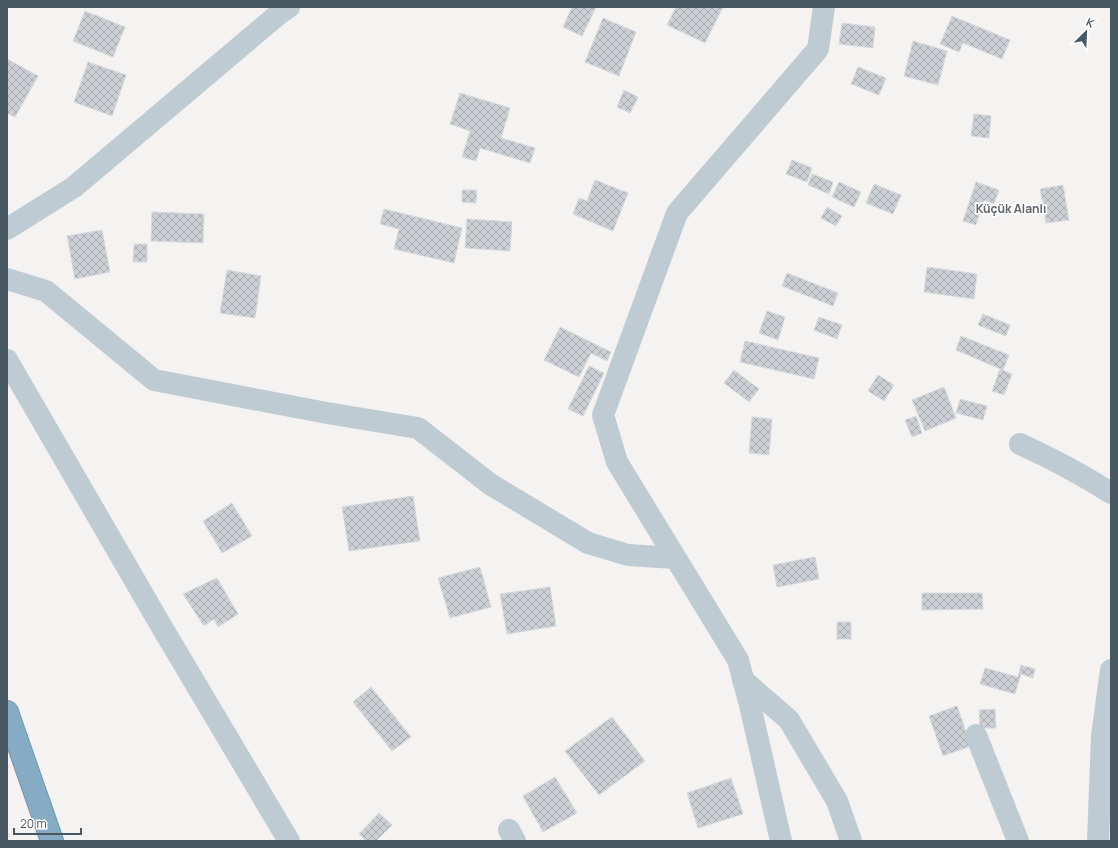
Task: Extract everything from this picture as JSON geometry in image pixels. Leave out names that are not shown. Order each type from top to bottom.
[{"type":"highway","points":[[7,712],[52,841]]},
{"type":"street","points":[[7,229],[74,187],[289,7]]},
{"type":"street","points":[[781,841],[738,660],[617,462],[603,415],[677,213],[818,49],[824,7]]},
{"type":"street","points":[[7,279],[46,291],[154,380],[327,413],[418,428],[490,484],[588,543],[628,555],[675,558]]},
{"type":"street","points":[[7,360],[163,629],[289,841]]},
{"type":"street","points":[[1020,444],[1081,474],[1111,493]]},
{"type":"street","points":[[1098,841],[1102,736],[1111,670]]},
{"type":"street","points":[[743,680],[789,720],[837,801],[851,841]]},
{"type":"street","points":[[976,735],[1018,841]]},
{"type":"building","points":[[572,7],[596,7],[582,36],[563,27]]},
{"type":"building","points":[[676,7],[723,7],[705,43],[667,25]]},
{"type":"building","points":[[85,11],[125,27],[113,57],[73,41]]},
{"type":"building","points":[[952,16],[1010,40],[1002,59],[963,43],[959,52],[940,44]]},
{"type":"building","points":[[603,18],[636,32],[619,76],[585,62]]},
{"type":"building","points":[[842,23],[875,27],[873,48],[839,44]]},
{"type":"building","points":[[913,41],[947,51],[938,85],[904,76]]},
{"type":"building","points":[[7,59],[38,76],[15,117],[7,113]]},
{"type":"building","points":[[88,62],[126,75],[112,116],[74,102]]},
{"type":"building","points":[[858,67],[886,78],[879,95],[851,84]]},
{"type":"building","points":[[624,90],[638,97],[630,113],[617,107]]},
{"type":"building","points":[[460,93],[510,108],[501,138],[535,148],[530,163],[480,148],[476,161],[462,157],[470,131],[450,124]]},
{"type":"building","points":[[974,114],[991,116],[989,138],[971,136]]},
{"type":"building","points":[[792,160],[812,168],[807,182],[786,174]]},
{"type":"building","points":[[812,174],[833,182],[829,194],[808,185]]},
{"type":"building","points":[[595,180],[628,193],[613,231],[573,214],[579,198],[587,201]]},
{"type":"building","points":[[839,182],[861,192],[854,207],[832,197]]},
{"type":"building","points":[[976,182],[999,190],[994,204],[984,200],[976,225],[963,221]]},
{"type":"building","points":[[874,184],[901,195],[893,214],[866,203]]},
{"type":"building","points":[[1063,185],[1069,220],[1046,223],[1040,189]]},
{"type":"building","points":[[462,190],[477,190],[476,203],[462,202]]},
{"type":"building","points":[[827,207],[842,216],[836,226],[821,218]]},
{"type":"building","points":[[384,209],[462,228],[454,263],[394,249],[399,229],[380,224]]},
{"type":"building","points":[[152,212],[204,214],[203,243],[151,241]]},
{"type":"building","points":[[467,219],[512,222],[510,251],[465,248]]},
{"type":"building","points":[[102,230],[110,272],[75,279],[67,236]]},
{"type":"building","points":[[134,244],[147,244],[147,262],[133,262]]},
{"type":"building","points":[[927,267],[977,274],[974,299],[924,292]]},
{"type":"building","points":[[227,270],[261,276],[255,318],[220,313]]},
{"type":"building","points":[[787,273],[838,293],[833,306],[782,286]]},
{"type":"building","points":[[767,311],[785,317],[778,340],[759,333]]},
{"type":"building","points":[[983,314],[1010,325],[1006,336],[978,325]]},
{"type":"building","points":[[819,317],[842,325],[837,339],[814,330]]},
{"type":"building","points":[[560,327],[611,352],[607,361],[591,353],[579,377],[544,360]]},
{"type":"building","points":[[961,336],[1009,355],[1003,370],[956,350]]},
{"type":"building","points":[[745,341],[819,358],[814,379],[740,362]]},
{"type":"building","points":[[589,366],[604,373],[583,416],[568,409]]},
{"type":"building","points":[[1000,369],[1012,374],[1004,395],[992,391]]},
{"type":"building","points":[[734,370],[759,389],[749,402],[724,383]]},
{"type":"building","points":[[878,375],[894,385],[884,401],[868,391]]},
{"type":"building","points":[[944,387],[956,418],[925,431],[912,400]]},
{"type":"building","points":[[960,399],[987,406],[983,420],[956,413]]},
{"type":"building","points":[[916,416],[922,433],[912,437],[905,420]]},
{"type":"building","points":[[752,417],[772,419],[769,455],[749,453]]},
{"type":"building","points":[[413,496],[420,541],[349,551],[342,507]]},
{"type":"building","points":[[232,503],[252,536],[222,553],[203,521]]},
{"type":"building","points":[[815,557],[819,579],[777,587],[773,565]]},
{"type":"building","points":[[480,567],[491,607],[450,618],[438,578]]},
{"type":"building","points":[[217,578],[238,614],[218,627],[214,619],[204,626],[183,594]]},
{"type":"building","points":[[550,587],[556,626],[507,634],[500,594]]},
{"type":"building","points":[[922,593],[982,593],[983,609],[922,610]]},
{"type":"building","points":[[837,622],[851,622],[851,639],[837,639]]},
{"type":"building","points":[[1021,665],[1035,669],[1033,678],[1021,674],[1015,694],[980,684],[985,668],[1018,677]]},
{"type":"building","points":[[371,687],[411,737],[392,751],[353,702]]},
{"type":"building","points":[[957,706],[971,746],[943,756],[929,716]]},
{"type":"building","points":[[995,709],[996,728],[980,728],[979,710]]},
{"type":"building","points":[[612,717],[645,761],[599,795],[565,751]]},
{"type":"building","points":[[555,777],[577,813],[543,832],[523,796]]},
{"type":"building","points":[[731,778],[743,814],[698,828],[687,793]]},
{"type":"building","points":[[379,813],[392,825],[376,841],[366,841],[359,834]]},
{"type":"district","name":"Küçük Alanlı","points":[[1011,209]]}]
